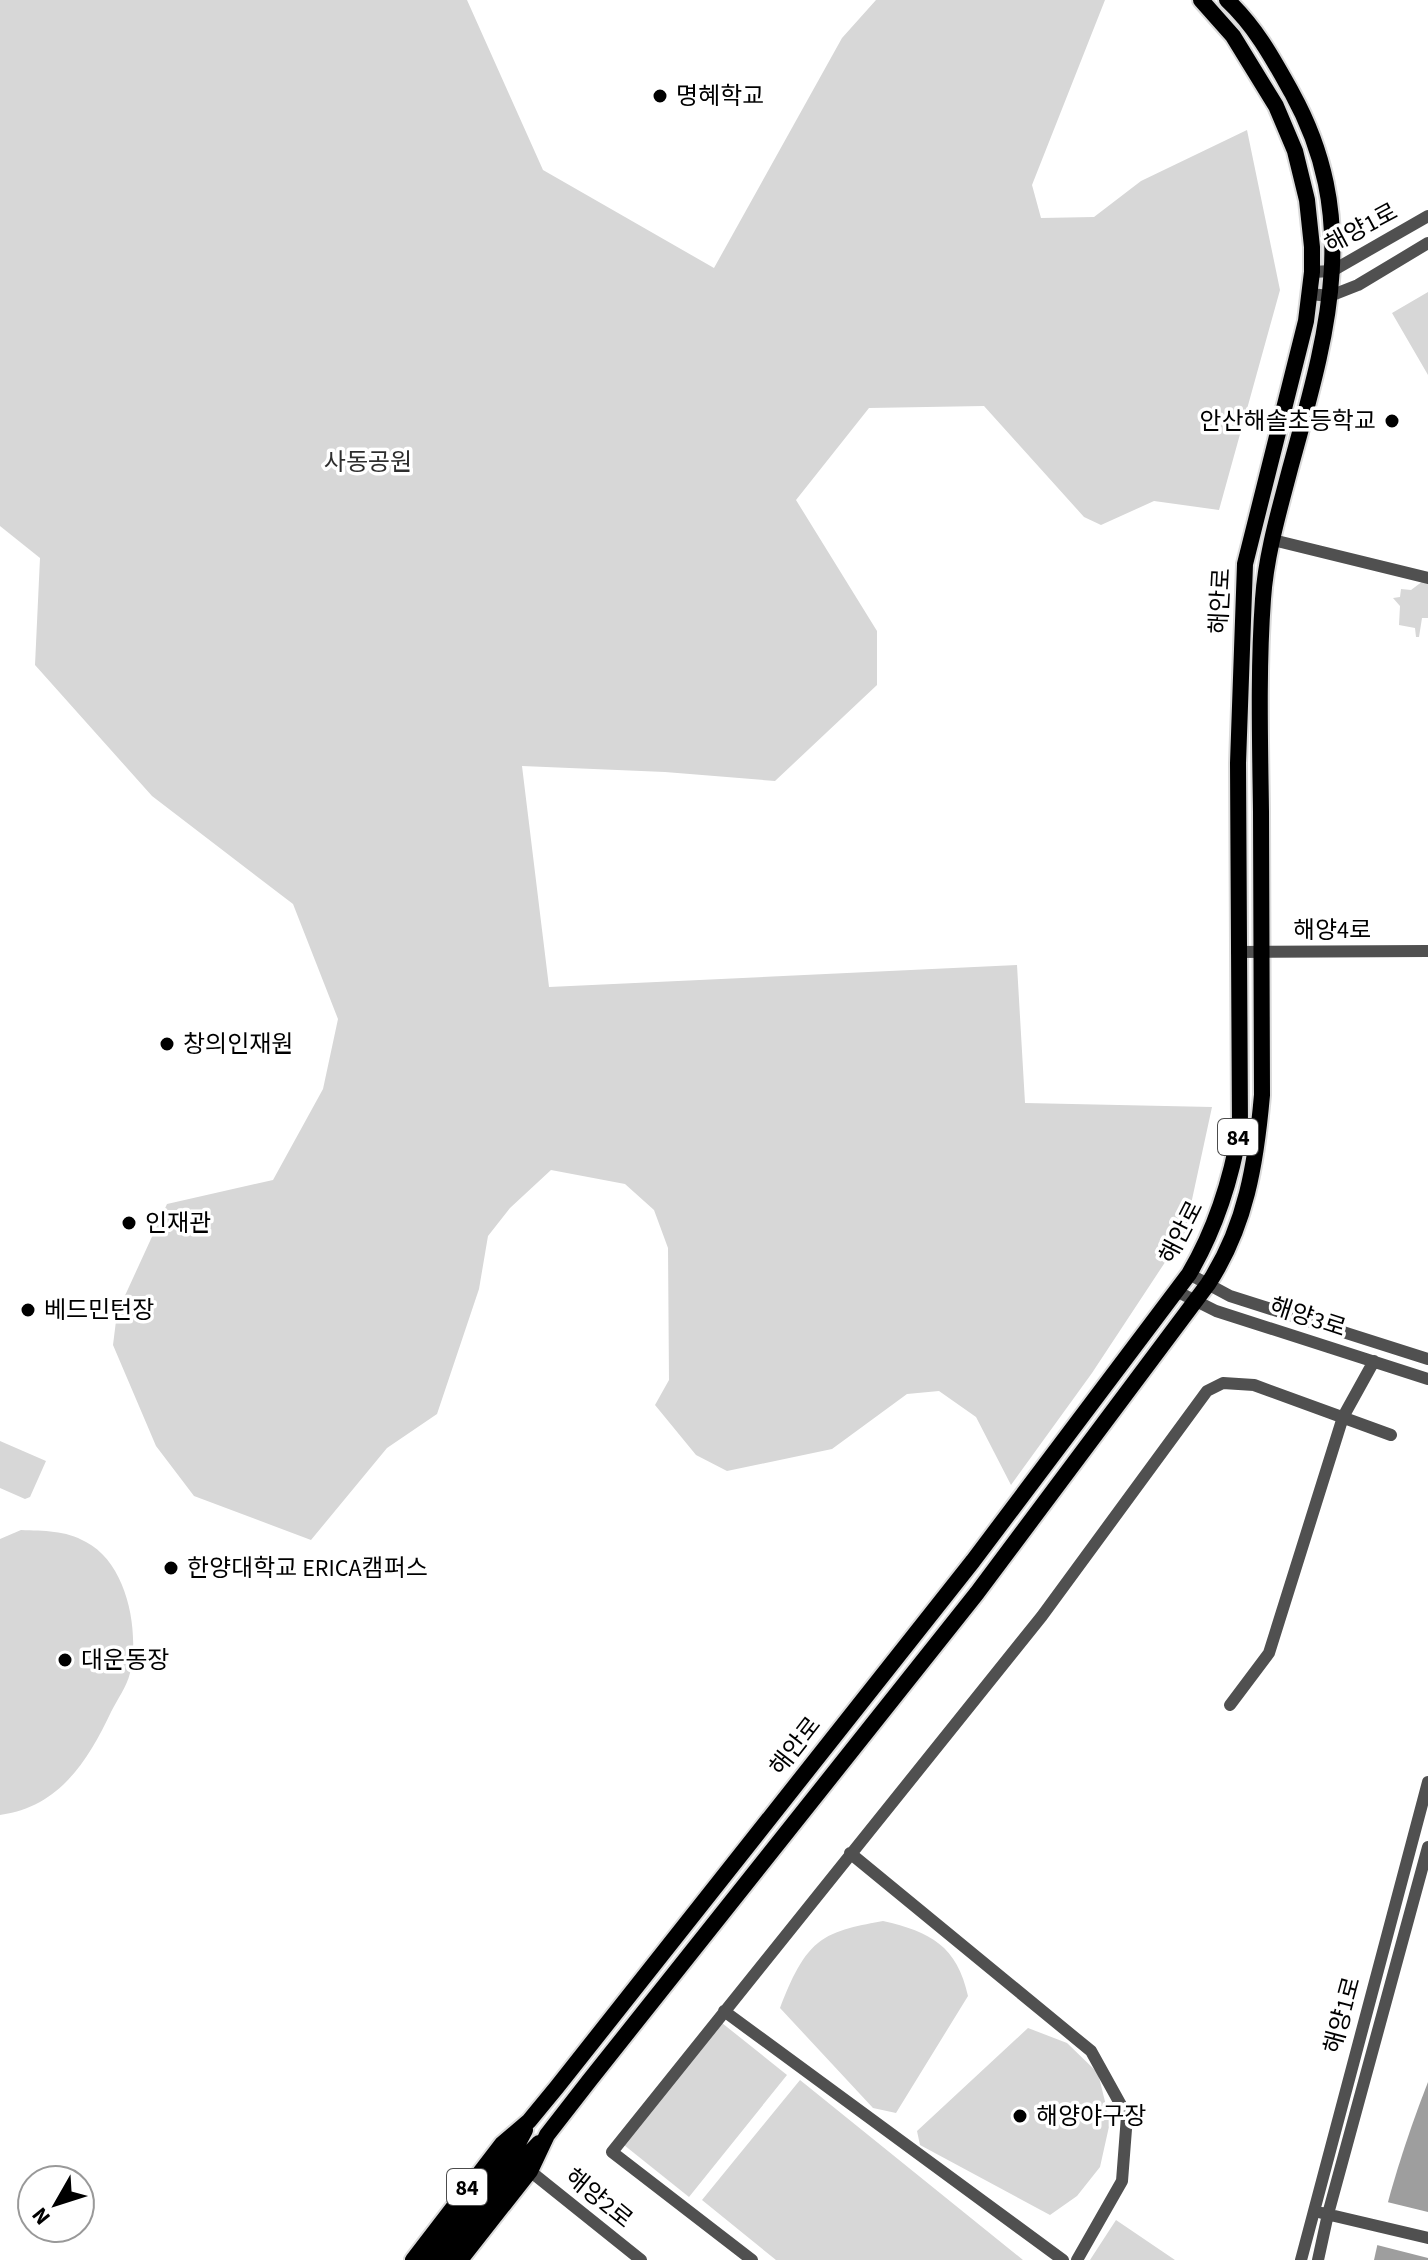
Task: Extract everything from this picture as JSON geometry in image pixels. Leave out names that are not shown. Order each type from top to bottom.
[{"type":"main road","name":"해안로","points":[[413,2260],[502,2144],[529,2121],[973,1561],[1189,1274],[1207,1243],[1224,1201],[1240,1128],[1238,763],[1245,564],[1306,321],[1312,272],[1307,200],[1295,151],[1276,106],[1255,68],[1233,36],[1201,0]]},
{"type":"main road","name":"해안로","points":[[460,2260],[530,2171],[547,2135],[977,1593],[1208,1284],[1222,1262],[1241,1219],[1257,1148],[1262,1095],[1260,667],[1263,595],[1273,540],[1326,329],[1334,241],[1331,205],[1321,162],[1301,111],[1262,39],[1227,0]]},
{"type":"main road","points":[[429,2260],[514,2151],[529,2121]]},
{"type":"main road","points":[[445,2260],[521,2162],[547,2135]]},
{"type":"street","name":"해양1로","points":[[1312,272],[1332,271],[1428,216]]},
{"type":"street","name":"해양1로","points":[[1310,294],[1330,296],[1358,285],[1428,243]]},
{"type":"street","points":[[1273,540],[1428,578]]},
{"type":"street","name":"해양4로","points":[[1237,952],[1428,951]]},
{"type":"street","name":"해양3로","points":[[1189,1274],[1241,1300],[1428,1359]]},
{"type":"street","name":"해양3로","points":[[1176,1291],[1216,1311],[1428,1379]]},
{"type":"street","points":[[1230,1705],[1269,1653],[1343,1417],[1374,1361]]},
{"type":"street","points":[[752,2260],[612,2152],[1042,1616],[1207,1391],[1223,1383],[1254,1385],[1391,1435]]},
{"type":"street","name":"해양1로","points":[[1301,2260],[1428,1782]]},
{"type":"street","name":"해양1로","points":[[1318,2260],[1428,1847]]},
{"type":"street","points":[[850,1853],[1091,2051],[1127,2116],[1122,2181],[1077,2260]]},
{"type":"street","points":[[724,2011],[1063,2260]]},
{"type":"street","name":"해양2로","points":[[530,2171],[641,2260]]},
{"type":"street","points":[[1312,2212],[1359,2220],[1428,2238]]},
{"type":"green space","name":"사동공원","points":[[0,0],[467,0],[543,170],[714,268],[842,38],[876,0],[1105,0],[1032,185],[1041,218],[1094,217],[1141,181],[1247,130],[1280,290],[1219,510],[1154,501],[1101,525],[1084,517],[984,406],[869,408],[796,500],[877,631],[877,685],[775,781],[665,772],[522,766],[549,987],[1017,965],[1025,1103],[1212,1107],[1185,1232],[1092,1373],[1011,1485],[976,1417],[939,1391],[907,1394],[832,1449],[727,1471],[696,1455],[655,1405],[669,1380],[668,1248],[654,1210],[625,1184],[551,1170],[510,1208],[488,1236],[479,1289],[437,1414],[387,1448],[311,1540],[194,1496],[156,1446],[113,1345],[117,1313],[167,1204],[273,1180],[323,1089],[338,1019],[293,904],[152,796],[35,665],[40,558],[0,526]]},
{"type":"green space","points":[[1428,292],[1428,375],[1392,313]]},
{"type":"green space","points":[[1423,581],[1428,584],[1428,618],[1422,618],[1419,637],[1416,637],[1415,628],[1399,625],[1400,606],[1393,598],[1400,597],[1401,589],[1411,590]]},
{"type":"green space","points":[[0,1441],[46,1461],[30,1497],[25,1499],[0,1488]]},
{"type":"green space","name":"대운동장","points":[[21,1530],[70,1535],[100,1552],[112,1565],[127,1600],[133,1656],[124,1688],[92,1748],[69,1779],[39,1802],[0,1815],[0,1539]]},
{"type":"green space","points":[[883,1921],[915,1930],[939,1944],[957,1965],[968,1996],[896,2113],[873,2108],[780,2008],[800,1964],[818,1943],[840,1931]]},
{"type":"green space","points":[[722,2023],[787,2075],[689,2197],[624,2145]]},
{"type":"green space","name":"해양야구장","points":[[1028,2028],[1067,2043],[1098,2073],[1110,2122],[1100,2167],[1077,2196],[1050,2215],[920,2145],[917,2131]]},
{"type":"green space","points":[[800,2080],[1023,2260],[776,2260],[702,2200]]},
{"type":"green space","points":[[1116,2220],[1175,2260],[1090,2260]]},
{"type":"shaded area","points":[[1428,2082],[1428,2260],[1374,2260],[1397,2170]]},
{"type":"pier","points":[[1383,2201],[1428,2212],[1428,2258],[1373,2244]]},
{"type":"place","name":"명혜학교","points":[[660,96]]},
{"type":"place","name":"안산해솔초등학교","points":[[1392,421]]},
{"type":"place","name":"창의인재원","points":[[167,1044]]},
{"type":"place","name":"인재관","points":[[129,1223]]},
{"type":"place","name":"베드민턴장","points":[[28,1310]]},
{"type":"place","name":"한양대학교 ERICA캠퍼스","points":[[171,1568]]},
{"type":"place","name":"대운동장","points":[[65,1660]]},
{"type":"place","name":"해양야구장","points":[[1020,2116]]}]
